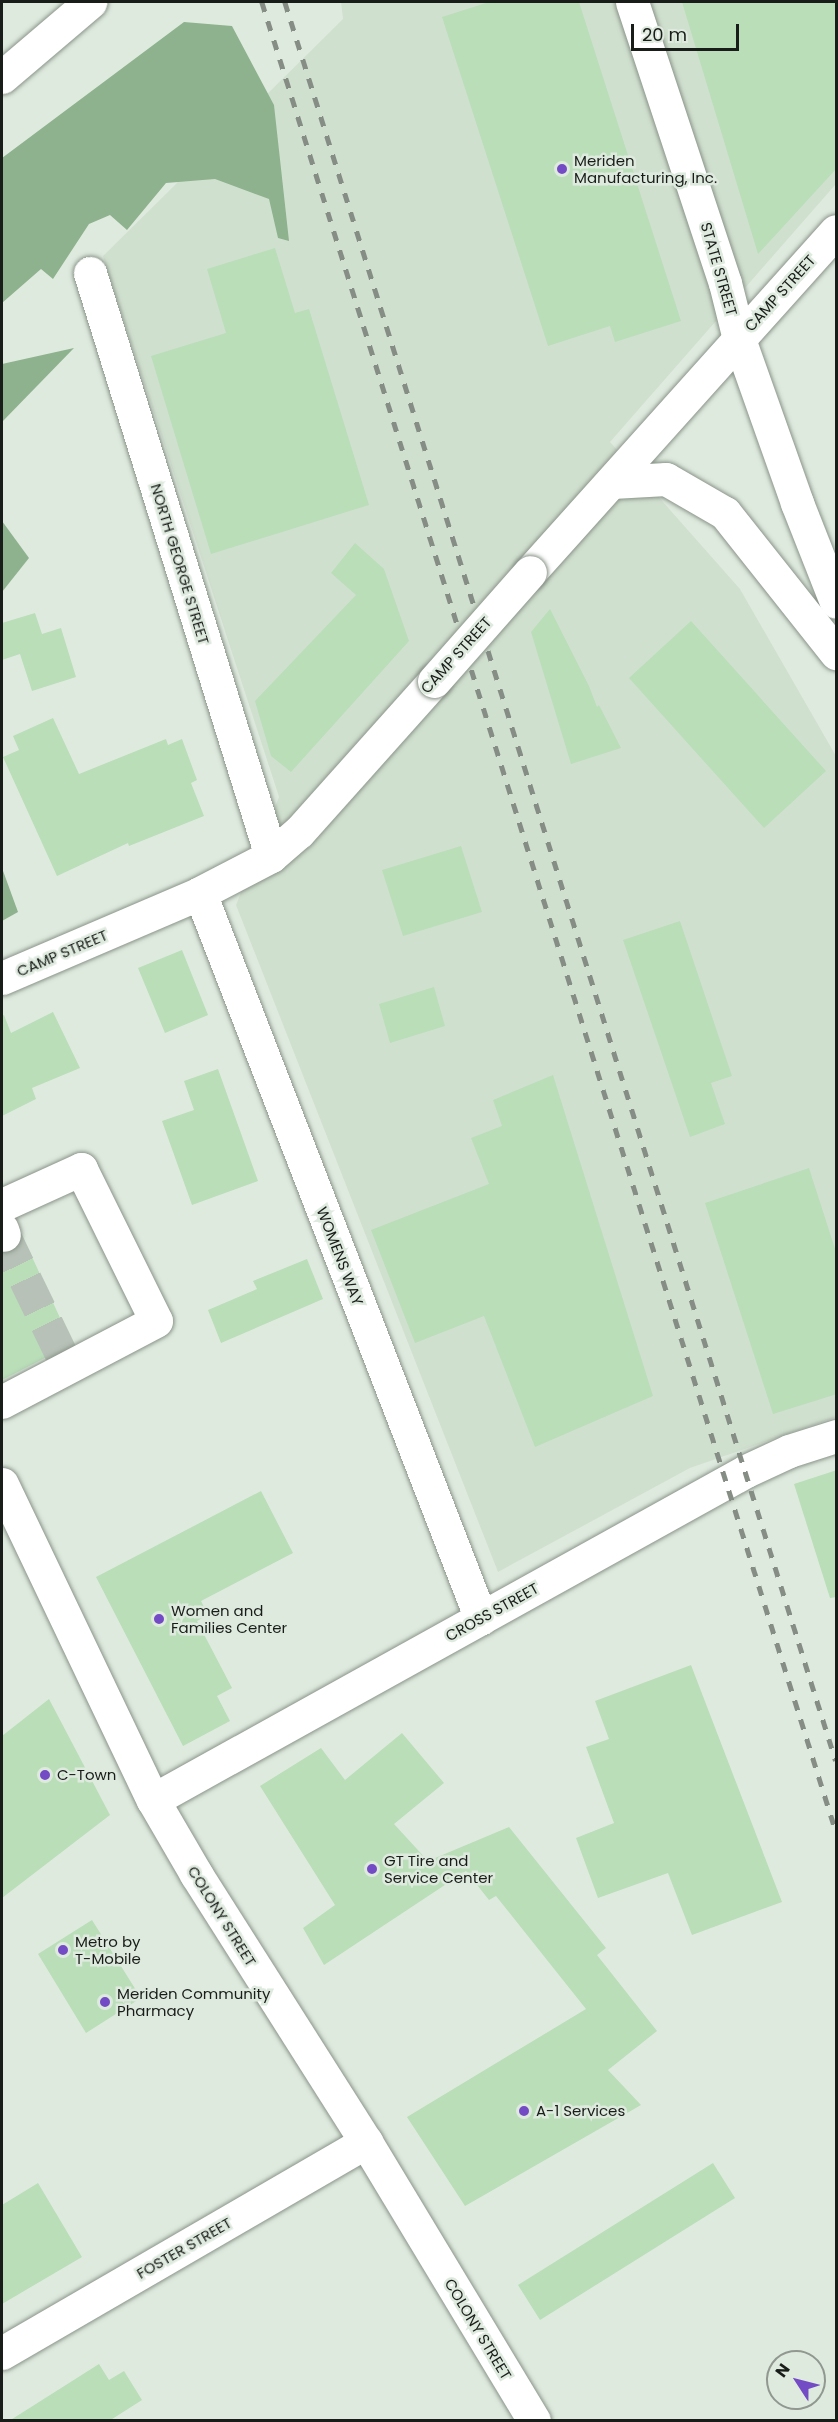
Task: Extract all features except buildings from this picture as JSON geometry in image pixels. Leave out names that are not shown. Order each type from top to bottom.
[{"type":"main road","points":[[2,77],[90,2]]},
{"type":"main road","name":"STATE STREET","points":[[632,2],[725,283],[738,339],[797,503],[837,602]]},
{"type":"main road","name":"CAMP STREET","points":[[2,978],[200,893],[271,856],[299,832],[837,231]]},
{"type":"main road","name":"NORTH GEORGE STREET","points":[[90,273],[271,856]]},
{"type":"main road","points":[[612,482],[666,479],[725,513],[837,653]]},
{"type":"main road","name":"WOMENS WAY","points":[[200,893],[481,1619]]},
{"type":"main road","points":[[2,1223],[81,1169],[156,1322],[65,1360],[2,1401]]},
{"type":"main road","name":"CROSS STREET","points":[[153,1800],[746,1471],[789,1451],[837,1436]]},
{"type":"main road","name":"COLONY STREET","points":[[2,1484],[153,1800],[195,1874],[366,2142],[534,2421]]},
{"type":"main road","name":"FOSTER STREET","points":[[2,2353],[366,2142]]},
{"type":"shaded area","points":[[341,2],[836,2],[836,184],[610,442],[740,589],[836,756],[836,1417],[690,1468],[498,1572],[236,905],[279,797],[103,256],[343,19]]},
{"type":"green space","points":[[184,22],[232,26],[274,105],[289,241],[278,238],[269,199],[215,179],[166,183],[127,230],[110,215],[89,224],[53,279],[41,269],[2,303],[2,158]]},
{"type":"green space","points":[[74,348],[2,422],[2,364]]},
{"type":"green space","points":[[2,521],[29,558],[2,592]]},
{"type":"green space","points":[[2,868],[18,912],[2,921]]},
{"type":"tunnel","points":[[4,1235],[61,1353]]},
{"type":"railway","points":[[262,2],[836,1831]]},
{"type":"railway","points":[[285,2],[836,1761]]},
{"type":"place","name":"Meriden Manufacturing, Inc.","points":[[562,169]]},
{"type":"place","name":"Women and Families Center","points":[[159,1619]]},
{"type":"place","name":"C-Town","points":[[45,1775]]},
{"type":"place","name":"GT Tire and Service Center","points":[[372,1869]]},
{"type":"place","name":"Metro by T-Mobile","points":[[63,1950]]},
{"type":"place","name":"Meriden Community Pharmacy","points":[[105,2002]]},
{"type":"place","name":"A-1 Services","points":[[524,2111]]}]
